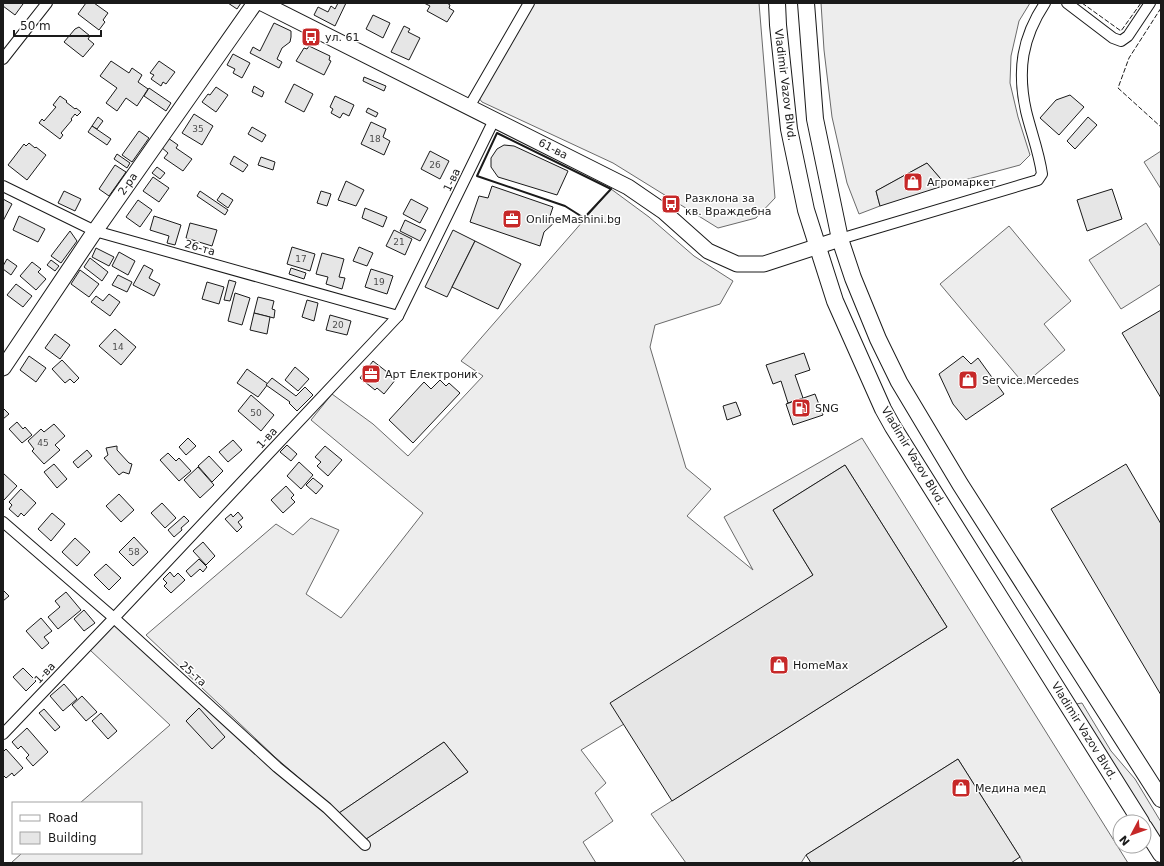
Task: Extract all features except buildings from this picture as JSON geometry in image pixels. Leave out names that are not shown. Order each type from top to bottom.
[{"type":"main road","name":"Vladimir Vazov Blvd.","points":[[777,3],[789,129],[806,210],[835,302],[883,409],[893,427],[1136,814]]},
{"type":"main road","points":[[806,3],[814,119],[840,239],[853,278],[885,357],[960,484],[1161,799]]},
{"type":"main road","points":[[1152,840],[1161,854]]},
{"type":"street","points":[[3,59],[47,3]]},
{"type":"street","name":"2-ра","points":[[3,368],[95,232],[255,3]]},
{"type":"street","name":"61-ва","points":[[262,3],[628,187],[663,211],[708,251],[737,264],[764,264],[840,239]]},
{"type":"street","points":[[469,107],[528,3]]},
{"type":"street","points":[[840,239],[1038,180],[1042,174],[1040,159],[1026,111],[1022,83],[1023,52],[1032,24],[1045,3]]},
{"type":"street","points":[[1067,3],[1113,38],[1121,41],[1128,36],[1150,3]]},
{"type":"street","name":"1-ва","points":[[3,734],[398,316],[494,120]]},
{"type":"street","name":"26-та","points":[[3,186],[95,232],[398,316]]},
{"type":"street","name":"25-та","points":[[3,522],[114,618],[277,767],[327,808],[365,844]]},
{"type":"shaded area","points":[[532,3],[759,3],[775,198],[756,218],[718,228],[613,163],[482,102],[478,97]]},
{"type":"shaded area","points":[[821,3],[1030,3],[1019,21],[1011,56],[1010,83],[1018,117],[1030,155],[1020,165],[946,185],[927,163],[876,191],[880,206],[859,214],[847,183],[832,117],[824,50]]},
{"type":"shaded area","points":[[1161,151],[1161,189],[1144,162]]},
{"type":"shaded area","points":[[611,189],[649,217],[694,256],[733,281],[720,304],[655,325],[650,347],[686,468],[711,489],[687,516],[753,570],[724,517],[862,438],[1112,837],[1112,854],[1122,854],[1128,863],[1023,863],[958,759],[806,855],[801,863],[686,863],[651,814],[947,627],[845,465],[773,510],[813,575],[624,724],[581,750],[606,783],[595,793],[613,821],[583,842],[596,863],[11,863],[21,854],[142,854],[142,802],[81,802],[170,725],[90,650],[114,618],[277,767],[342,830],[365,844],[366,839],[468,772],[444,742],[339,813],[275,757],[146,635],[276,524],[293,535],[311,518],[339,530],[306,594],[341,618],[423,513],[311,420],[332,394],[373,424],[408,456],[483,376],[461,361]]},
{"type":"shaded area","points":[[1146,223],[1161,247],[1161,284],[1121,309],[1089,260]]},
{"type":"shaded area","points":[[1009,226],[1071,301],[1044,324],[1065,350],[1024,384],[940,284]]},
{"type":"shaded area","points":[[1082,703],[1111,751],[1135,779],[1161,822],[1161,839],[1152,825],[1152,814],[1145,814],[1076,704]]},
{"type":"fence","points":[[1082,3],[1121,31],[1141,3]]},
{"type":"fence","points":[[1161,8],[1129,58],[1118,88],[1161,127]]},
{"type":"wall","points":[[497,133],[611,189],[584,218],[565,206],[477,176],[497,133]]},
{"type":"place","name":"ул. 61","points":[[311,37]]},
{"type":"place","name":"Агромаркет","points":[[913,182]]},
{"type":"place","name":"Разклона за кв. Враждебна","points":[[671,204]]},
{"type":"place","name":"ОnlineMashini.bg","points":[[512,219]]},
{"type":"place","name":"Арт Електроник","points":[[371,374]]},
{"type":"place","name":"Service Mercedes","points":[[968,380]]},
{"type":"place","name":"SNG","points":[[801,408]]},
{"type":"place","name":"HomeMax","points":[[779,665]]},
{"type":"place","name":"Медина мед","points":[[961,788]]}]
